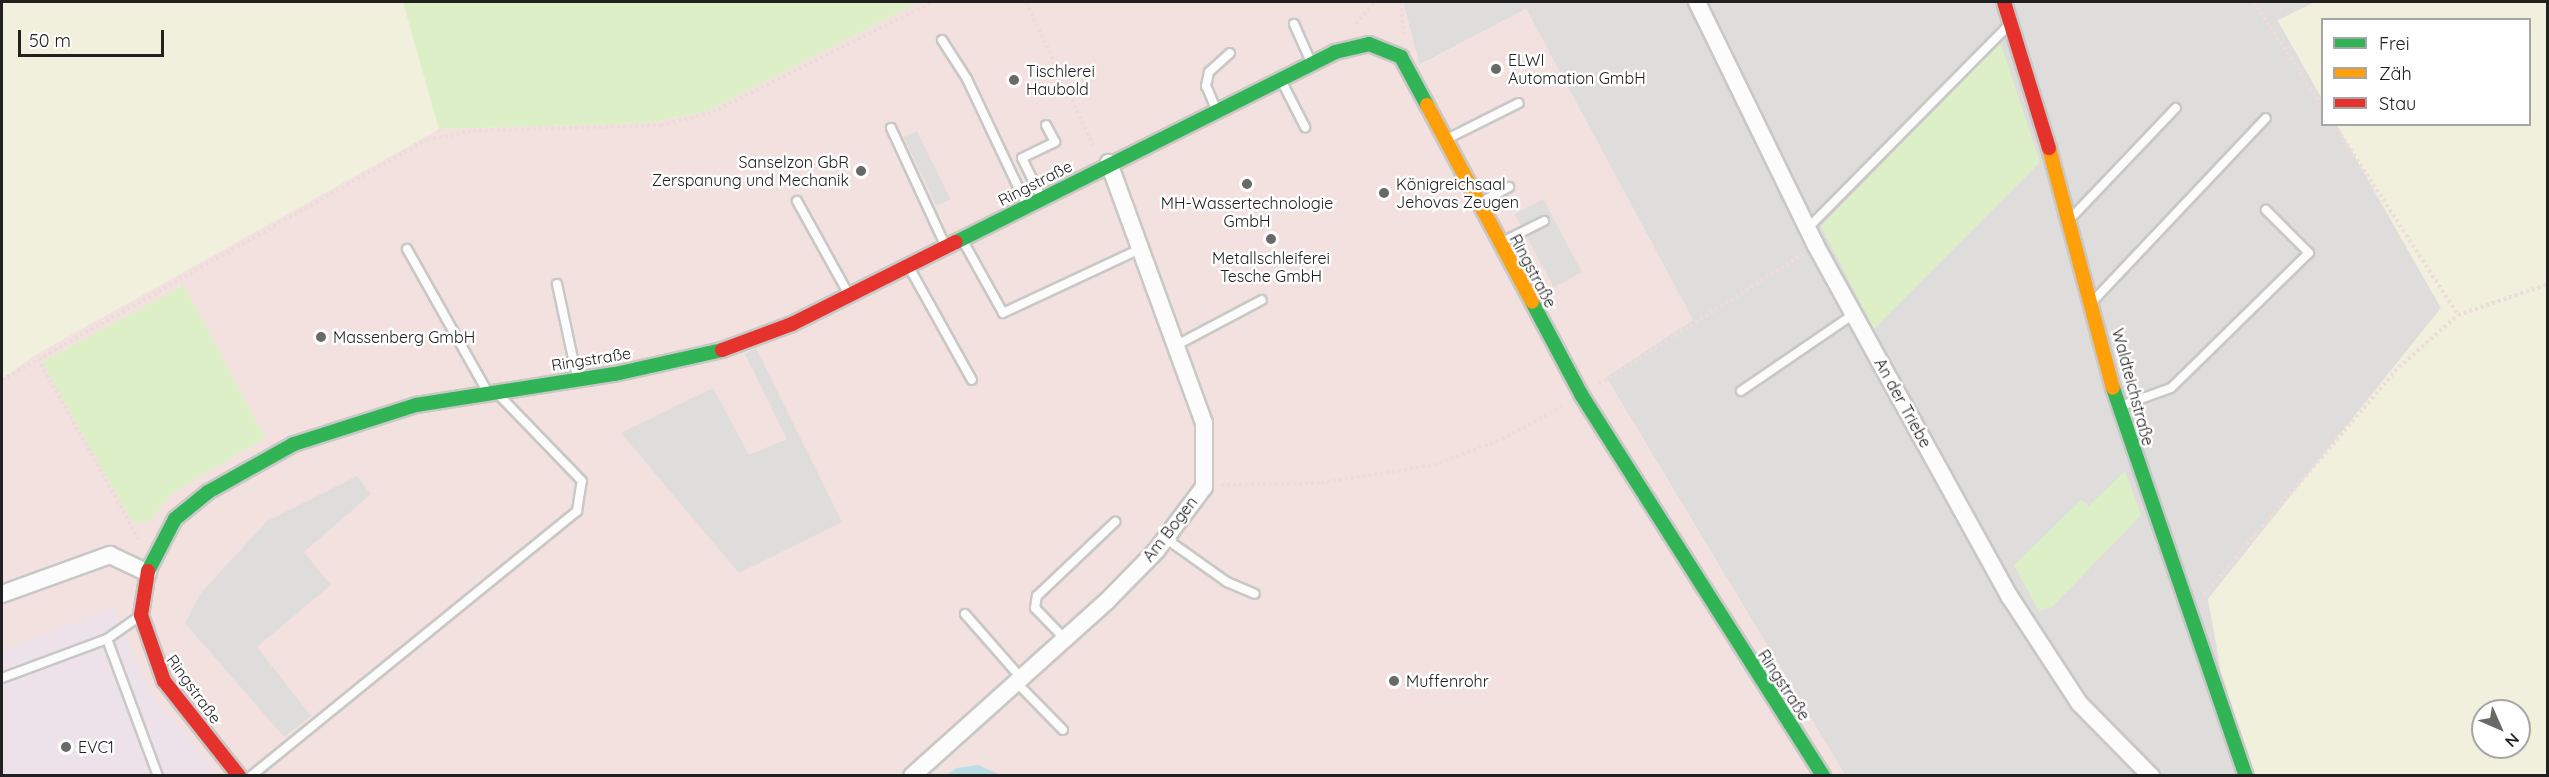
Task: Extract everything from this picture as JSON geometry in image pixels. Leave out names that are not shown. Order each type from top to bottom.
[{"type":"street","name":"An der Triebe","points":[[1697,2],[1816,246],[2016,607],[2079,703],[2151,776]]},
{"type":"street","name":"Waldteichstraße","points":[[2004,2],[2009,26],[2071,218],[2094,301],[2118,407],[2234,765],[2246,776]]},
{"type":"street","name":"Ringstraße","points":[[239,776],[164,681],[141,615],[149,567],[175,519],[208,492],[294,444],[416,405],[578,378],[728,349],[849,295],[1311,63],[1369,44],[1401,57],[1582,396],[1823,776]]},
{"type":"street","name":"Am Bogen","points":[[912,776],[1065,639],[1166,538],[1204,487],[1204,423],[1140,249],[1106,165]]},
{"type":"street","points":[[2,594],[110,555],[149,567]]},
{"type":"lane","points":[[1294,24],[1311,63]]},
{"type":"lane","points":[[1808,228],[2009,26]]},
{"type":"lane","points":[[942,40],[968,79],[1027,206]]},
{"type":"lane","points":[[1216,110],[1206,86],[1216,61],[1230,53]]},
{"type":"lane","points":[[1280,79],[1305,128]]},
{"type":"lane","points":[[1446,140],[1519,103]]},
{"type":"lane","points":[[2071,218],[2176,108]]},
{"type":"lane","points":[[2094,301],[2265,118]]},
{"type":"lane","points":[[1041,199],[1022,158],[1055,142],[1046,125]]},
{"type":"lane","points":[[891,128],[946,245]]},
{"type":"lane","points":[[1479,203],[1509,187]]},
{"type":"lane","points":[[797,201],[849,295]]},
{"type":"lane","points":[[2118,407],[2171,388],[2308,253],[2266,210]]},
{"type":"lane","points":[[1500,244],[1544,221]]},
{"type":"lane","points":[[962,238],[1003,313],[1140,249]]},
{"type":"lane","points":[[251,776],[577,511],[582,481],[491,391],[407,249]]},
{"type":"lane","points":[[907,264],[972,380]]},
{"type":"lane","points":[[557,284],[578,378]]},
{"type":"lane","points":[[1175,346],[1262,300]]},
{"type":"lane","points":[[1741,391],[1854,314]]},
{"type":"lane","points":[[1065,639],[1035,608],[1038,596],[1115,522]]},
{"type":"lane","points":[[1166,538],[1227,582],[1255,594]]},
{"type":"lane","points":[[965,614],[1063,730]]},
{"type":"lane","points":[[2,678],[107,639],[141,615]]},
{"type":"lane","points":[[107,639],[158,776]]},
{"type":"path","points":[[2,380],[427,140],[473,131],[661,125],[712,112],[933,2]]},
{"type":"path","points":[[1026,2],[1106,165]]},
{"type":"path","points":[[1401,2],[1401,57]]},
{"type":"path","points":[[2254,2],[2321,104]]},
{"type":"path","points":[[2335,126],[2458,315]]},
{"type":"path","points":[[1204,487],[1321,483],[1434,465],[1502,439],[1582,396],[1816,246]]},
{"type":"path","points":[[2186,615],[2399,367],[2458,315],[2547,284]]},
{"type":"path","points":[[38,360],[149,567]]},
{"type":"shaded area","points":[[919,2],[1403,2],[1420,65],[1526,9],[1693,320],[1606,377],[1845,775],[218,775],[151,693],[112,608],[2,651],[2,379],[35,355],[439,129],[647,123],[708,111]]},
{"type":"shaded area","points":[[1403,2],[2315,2],[2278,21],[2321,97],[2321,126],[2338,126],[2441,308],[2208,599],[2245,776],[1845,775],[1606,377],[1693,320],[1526,9],[1419,65]]},
{"type":"shaded area","points":[[917,131],[950,199],[937,206],[904,138]]},
{"type":"shaded area","points":[[1543,199],[1582,272],[1554,287],[1515,214]]},
{"type":"shaded area","points":[[756,348],[842,522],[739,573],[621,433],[713,388],[749,455],[787,439],[745,354]]},
{"type":"shaded area","points":[[357,476],[371,494],[304,552],[331,585],[257,647],[311,716],[284,737],[185,623],[201,593],[267,521]]},
{"type":"shaded area","points":[[112,608],[151,693],[218,775],[2,776],[2,651]]},
{"type":"green space","points":[[2,2],[403,2],[439,129],[35,355],[2,379]]},
{"type":"green space","points":[[403,2],[919,2],[708,111],[647,123],[439,129]]},
{"type":"green space","points":[[2315,2],[2547,2],[2547,775],[2256,775],[2221,672],[2208,599],[2441,308],[2338,126],[2531,126],[2531,18],[2321,18],[2321,97],[2278,20]]},
{"type":"green space","points":[[2000,42],[2040,162],[1874,329],[1821,226]]},
{"type":"green space","points":[[184,285],[265,438],[171,494],[148,523],[132,522],[42,362]]},
{"type":"green space","points":[[2125,471],[2141,515],[2052,607],[2039,611],[2014,565],[2081,500],[2089,506]]},
{"type":"water","points":[[978,765],[1001,775],[946,775],[957,768]]},
{"type":"traffic: fast","points":[[956,242],[1335,52],[1369,44],[1401,57],[1427,105]]},
{"type":"traffic: fast","points":[[1532,302],[1582,396],[1823,776]]},
{"type":"traffic: fast","points":[[148,571],[175,519],[208,492],[294,444],[416,405],[615,374],[722,350]]},
{"type":"traffic: fast","points":[[2113,388],[2246,776]]},
{"type":"traffic: slow","points":[[1427,105],[1532,302]]},
{"type":"traffic: slow","points":[[2049,148],[2113,388]]},
{"type":"traffic: jam","points":[[2004,2],[2049,148]]},
{"type":"traffic: jam","points":[[722,350],[792,324],[956,242]]},
{"type":"traffic: jam","points":[[148,571],[141,615],[164,681],[239,776]]},
{"type":"place","name":"ELWI Automation GmbH","points":[[1496,69]]},
{"type":"place","name":"Tischlerei Haubold","points":[[1014,80]]},
{"type":"place","name":"Sanselzon GbR Zerspanung und Mechanik","points":[[861,171]]},
{"type":"place","name":"MH-Wassertechnologie GmbH","points":[[1247,184]]},
{"type":"place","name":"Königreichsaal Jehovas Zeugen","points":[[1384,193]]},
{"type":"place","name":"Metallschleiferei Tesche GmbH","points":[[1271,239]]},
{"type":"place","name":"Massenberg GmbH","points":[[321,337]]},
{"type":"place","name":"Muffenrohr","points":[[1394,681]]},
{"type":"place","name":"EVC1","points":[[66,747]]}]
